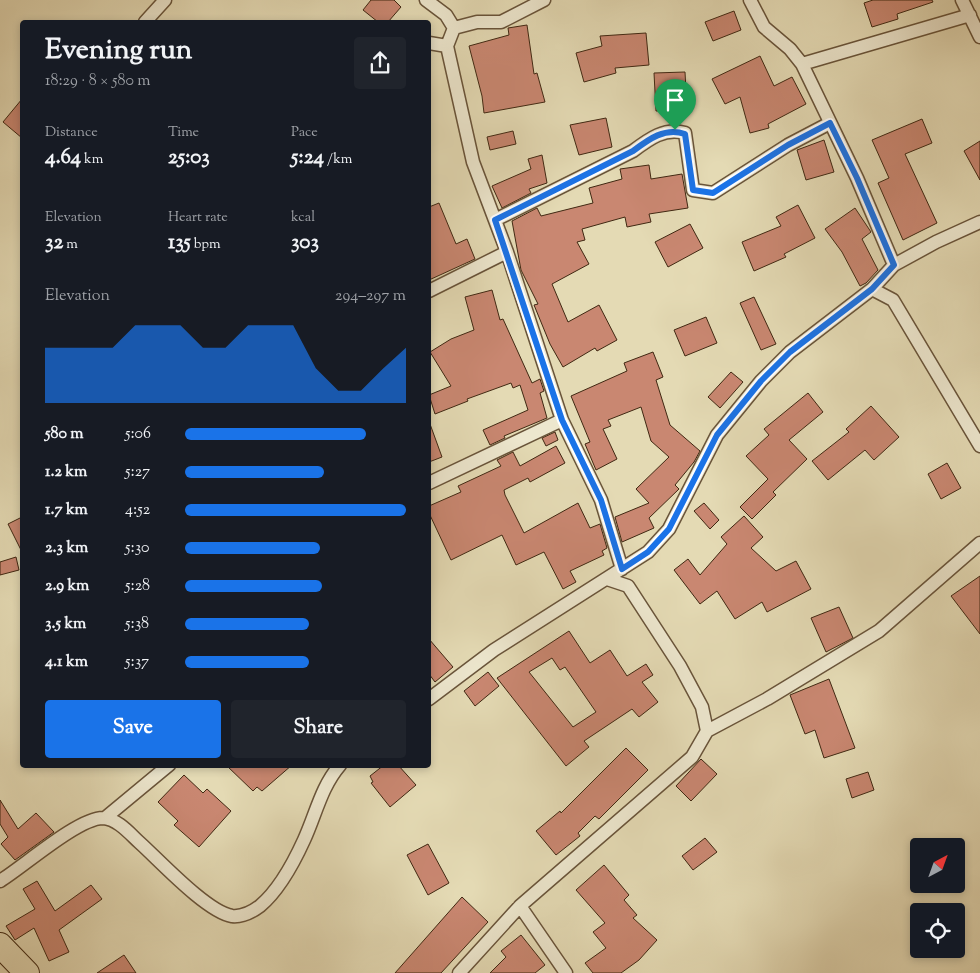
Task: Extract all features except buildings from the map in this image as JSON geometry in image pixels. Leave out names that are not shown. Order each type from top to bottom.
[{"type":"highway","points":[[0,945],[27,973]]},
{"type":"street","points":[[147,20],[164,0]]},
{"type":"street","points":[[426,0],[446,14],[454,28]]},
{"type":"street","points":[[454,28],[478,22],[501,22],[544,0]]},
{"type":"street","points":[[750,0],[764,27],[790,49],[802,64],[857,178],[894,265]]},
{"type":"street","points":[[962,0],[980,37]]},
{"type":"street","points":[[802,64],[970,15]]},
{"type":"street","points":[[454,28],[447,46],[473,162],[507,252],[562,420],[601,500],[622,569]]},
{"type":"street","points":[[431,43],[447,46]]},
{"type":"street","points":[[495,220],[633,151],[652,137],[675,130],[685,134],[693,190],[713,193],[788,145],[830,123]]},
{"type":"street","points":[[431,697],[494,650],[648,552],[669,529],[717,435],[761,381],[790,352],[872,289],[894,265],[936,242],[980,222]]},
{"type":"street","points":[[431,290],[507,252]]},
{"type":"street","points":[[872,289],[893,300],[980,446]]},
{"type":"street","points":[[431,482],[562,420]]},
{"type":"street","points":[[459,973],[520,906],[692,757],[707,731],[767,699],[879,631],[980,543]]},
{"type":"street","points":[[607,579],[628,586],[702,707],[707,731]]},
{"type":"street","points":[[0,881],[67,834],[92,820],[105,818],[165,768]]},
{"type":"street","points":[[105,818],[123,827],[200,898],[231,916],[243,916],[259,907],[276,888],[304,840],[321,795],[338,768]]},
{"type":"street","points":[[520,906],[566,973]]},
{"type":"route","points":[[830,123],[857,178],[894,265],[872,289],[790,352],[761,381],[731,415],[717,435],[669,529],[648,552],[622,569],[601,500],[562,420],[495,220],[633,151],[652,137],[675,130],[685,134],[693,190],[713,193],[788,145],[830,123]]}]
